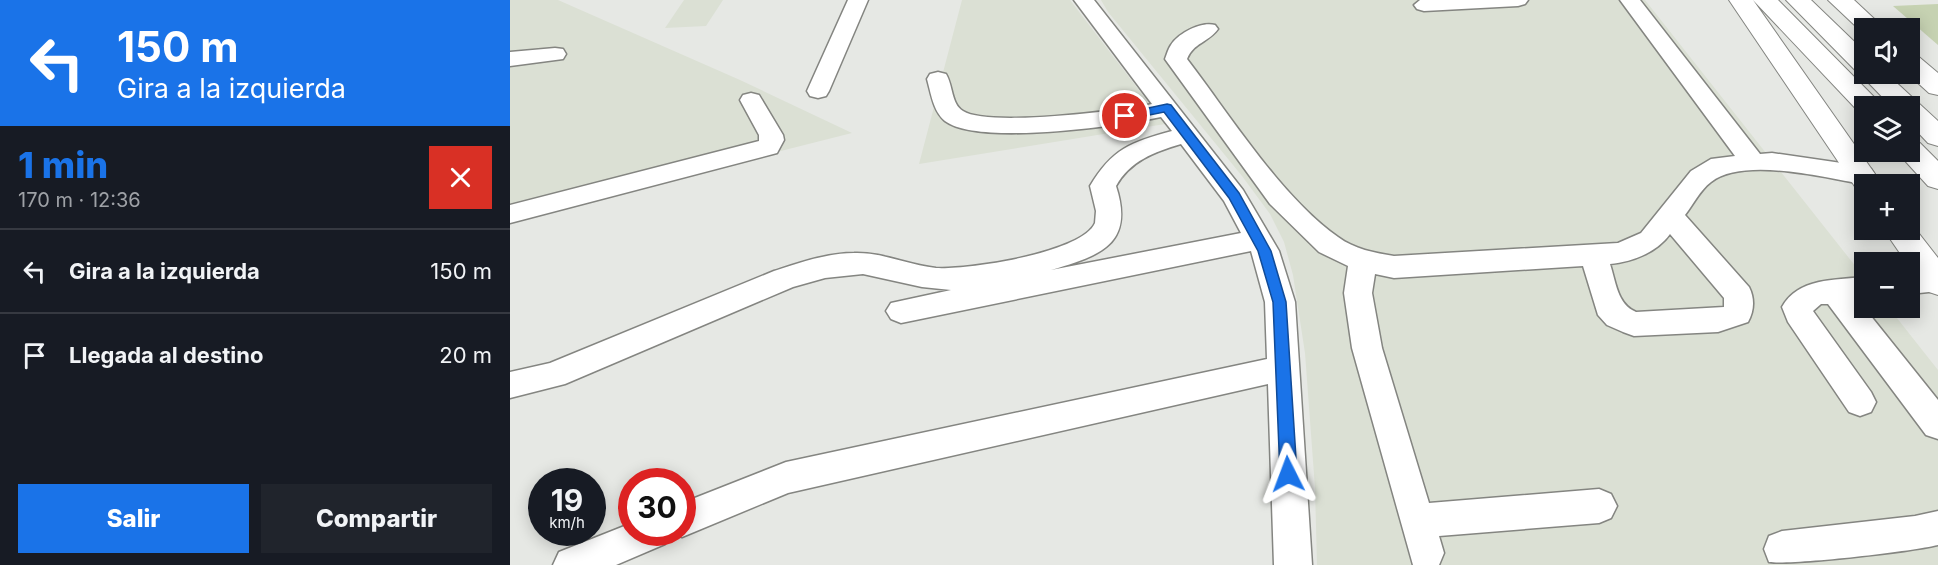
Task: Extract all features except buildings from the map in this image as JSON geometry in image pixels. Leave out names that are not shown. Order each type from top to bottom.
[{"type":"main road","points":[[1741,0],[1861,174]]},
{"type":"main road","points":[[1765,0],[1858,96]]},
{"type":"main road","points":[[1798,0],[1854,55]]},
{"type":"main road","points":[[1840,0],[1861,18]]},
{"type":"main road","points":[[1920,71],[1938,87]]},
{"type":"main road","points":[[1883,84],[1896,96]]},
{"type":"main road","points":[[1920,120],[1938,138]]},
{"type":"main road","points":[[1920,160],[1938,179]]},
{"type":"main road","points":[[1905,240],[1928,282]]},
{"type":"street","points":[[818,91],[858,0]]},
{"type":"street","points":[[1084,0],[1234,196],[1264,251],[1280,302],[1287,563]]},
{"type":"street","points":[[1424,5],[1518,0]]},
{"type":"street","points":[[1630,0],[1753,162]]},
{"type":"street","points":[[1208,29],[1181,46],[1176,59],[1279,198],[1329,245],[1363,261],[1394,267],[1621,253],[1651,240],[1700,177],[1720,165],[1772,161],[1854,178]]},
{"type":"street","points":[[510,59],[555,54]]},
{"type":"street","points":[[938,80],[948,112],[955,119],[969,122],[1062,124],[1167,108]]},
{"type":"street","points":[[510,214],[768,147],[772,140],[771,135],[752,100]]},
{"type":"street","points":[[510,385],[554,375],[784,279],[813,271],[851,263],[881,266],[900,272],[945,279],[980,276],[1033,266],[1087,245],[1103,233],[1111,212],[1103,186],[1110,171],[1123,157],[1150,144],[1187,135]]},
{"type":"street","points":[[1594,255],[1608,307],[1617,317],[1634,324],[1718,320],[1738,314],[1739,295],[1670,216]]},
{"type":"street","points":[[901,311],[1258,240]]},
{"type":"street","points":[[1363,261],[1358,293],[1367,348],[1421,537],[1599,506]]},
{"type":"street","points":[[1860,402],[1803,322],[1797,308],[1814,294],[1850,290],[1938,425]]},
{"type":"street","points":[[696,514],[786,478],[1253,376],[1283,367]]},
{"type":"street","points":[[1782,549],[1915,533],[1938,528]]},
{"type":"street","points":[[572,565],[618,546]]},
{"type":"shaded area","points":[[510,0],[558,0],[740,80],[852,133],[510,219]]},
{"type":"shaded area","points":[[684,0],[723,0],[706,26],[665,28]]},
{"type":"shaded area","points":[[962,0],[1070,0],[1165,124],[919,164]]},
{"type":"shaded area","points":[[1101,0],[1645,0],[1854,264],[1854,318],[1897,318],[1938,370],[1938,565],[1317,565],[1315,488],[1305,353],[1293,275],[1284,242],[1270,214],[1242,176],[1108,12]]},
{"type":"green space","points":[[1938,4],[1938,45],[1920,29],[1920,18],[1907,18],[1893,6]]},
{"type":"route","points":[[1125,116],[1167,108],[1234,196],[1264,251],[1280,302],[1288,474]]}]
